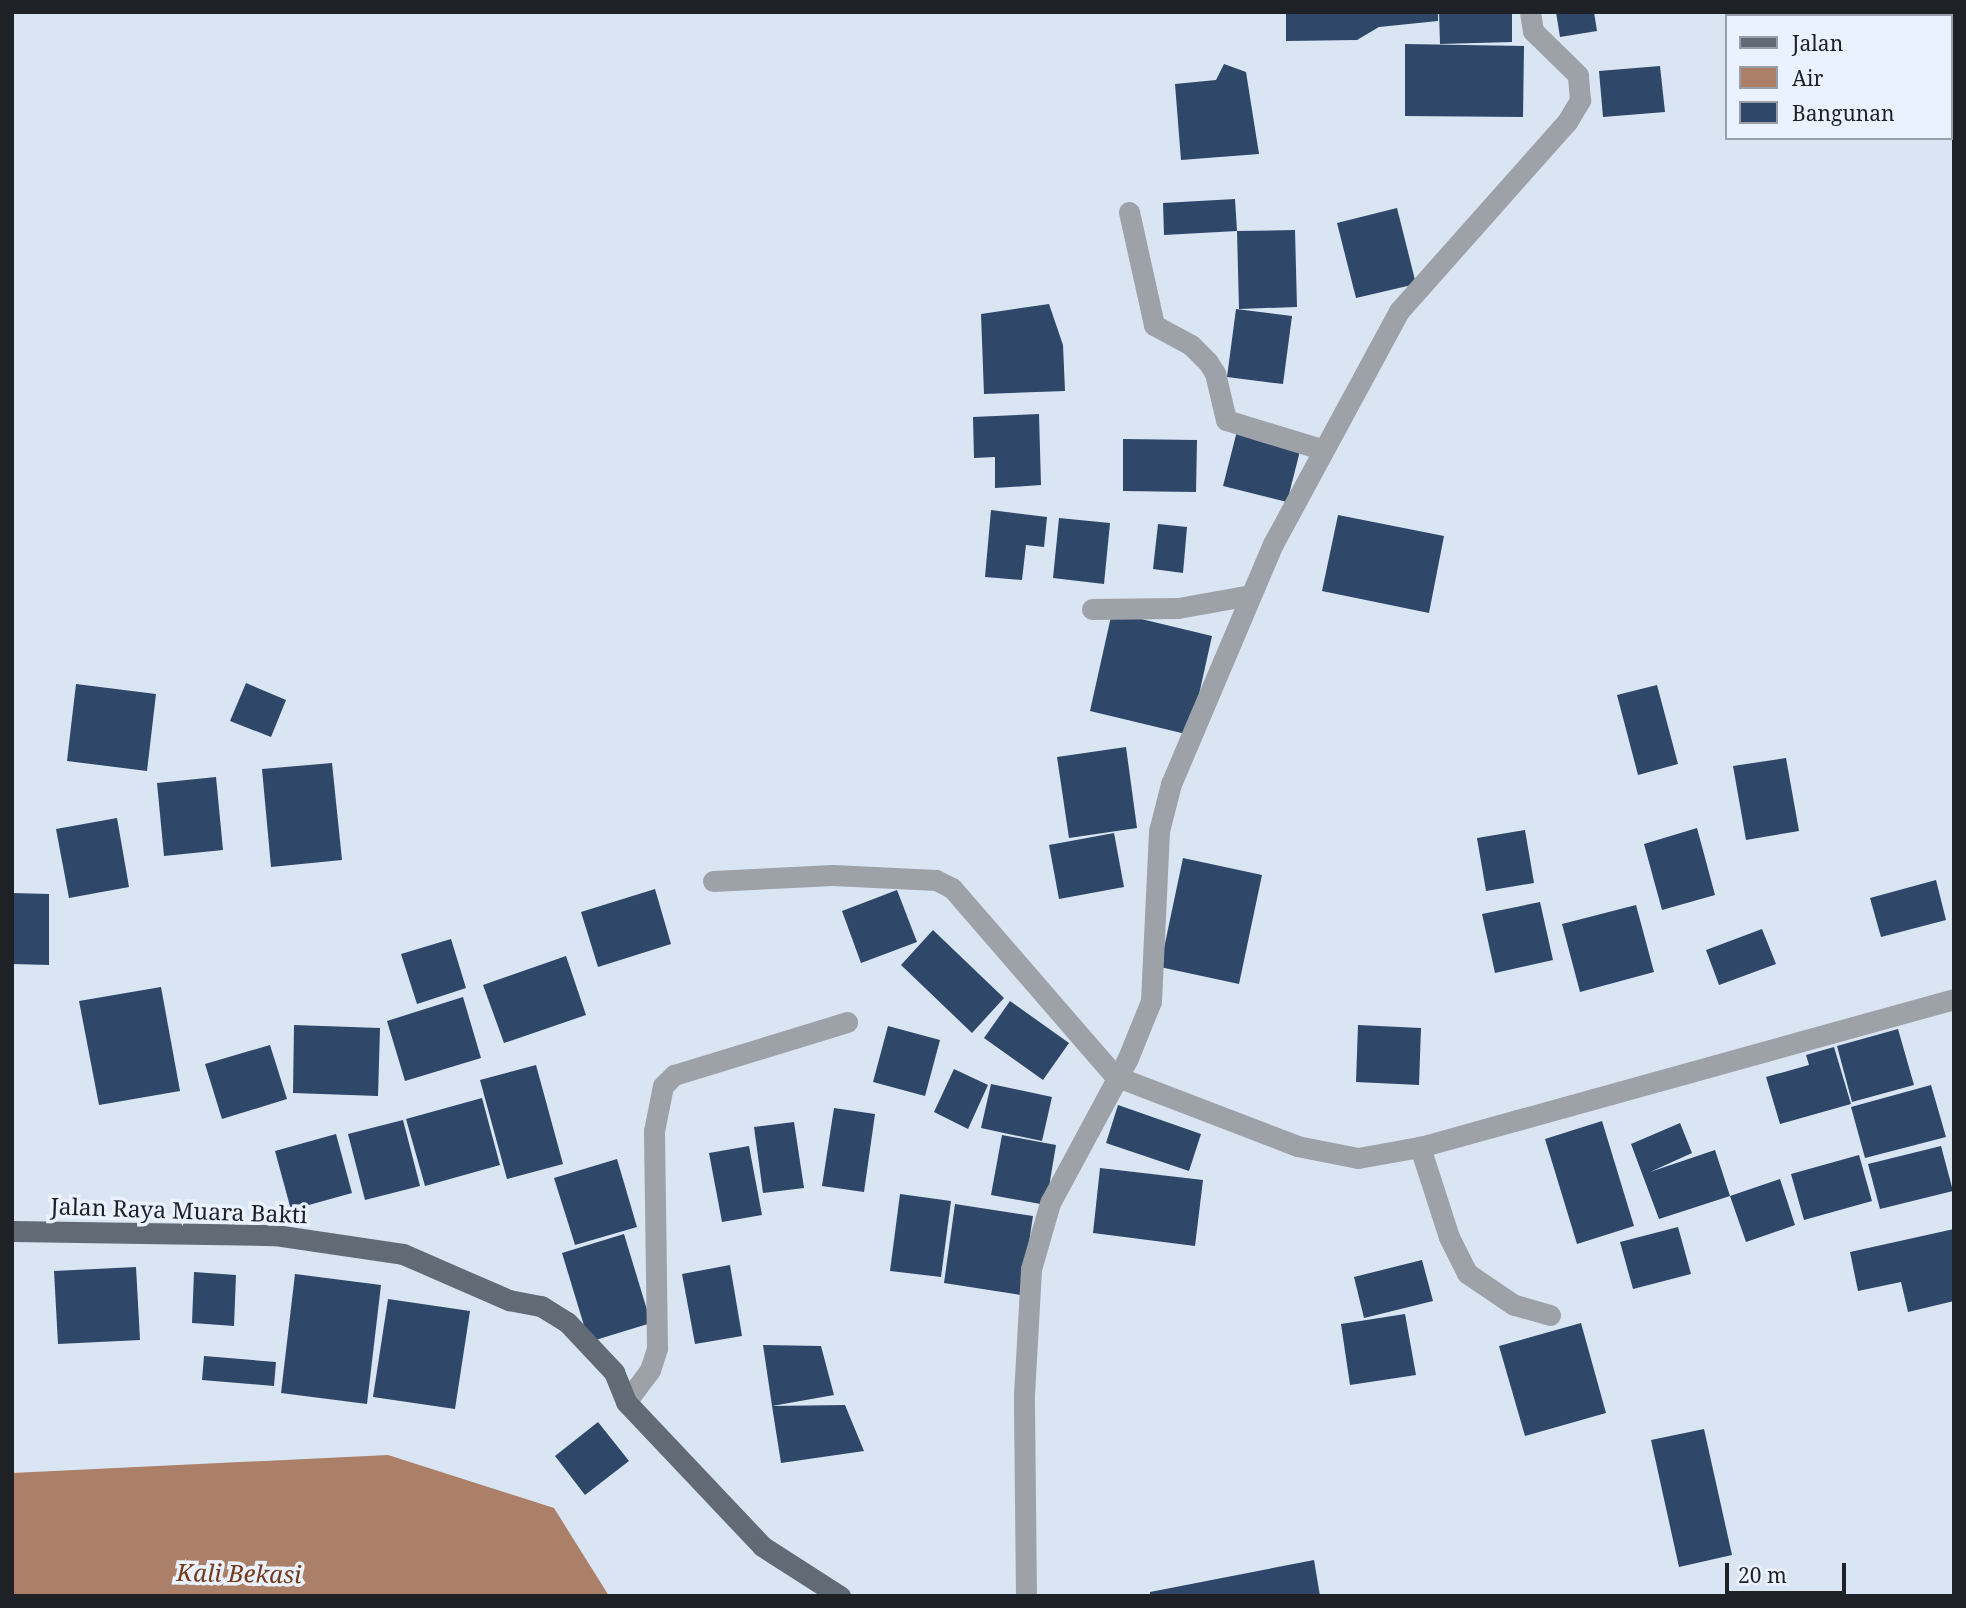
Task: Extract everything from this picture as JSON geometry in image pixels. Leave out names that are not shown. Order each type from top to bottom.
[{"type":"main road","name":"Jalan Raya Muara Bakti","points":[[12,1231],[275,1235],[403,1254],[509,1300],[541,1306],[567,1322],[614,1372],[626,1402],[762,1546],[840,1596]]},
{"type":"street","points":[[1026,1596],[1024,1395],[1031,1269],[1049,1203],[1115,1076],[1128,1058],[1151,1001],[1159,831],[1171,784],[1273,544],[1399,311],[1567,122],[1580,100],[1579,78],[1533,31],[1530,12]]},
{"type":"street","points":[[1129,212],[1154,325],[1191,345],[1208,362],[1215,373],[1226,420],[1324,450]]},
{"type":"street","points":[[1092,609],[1178,608],[1251,595]]},
{"type":"street","points":[[713,881],[833,875],[936,880],[952,888],[1115,1076],[1297,1146],[1358,1158],[1420,1147],[1954,999]]},
{"type":"street","points":[[626,1402],[650,1370],[657,1348],[654,1130],[663,1086],[674,1075],[847,1022]]},
{"type":"street","points":[[1420,1147],[1449,1237],[1467,1273],[1514,1305],[1550,1315]]},
{"type":"water","name":"Kali Bekasi","points":[[388,1455],[554,1508],[609,1596],[12,1596],[12,1473]]},
{"type":"building","points":[[1286,12],[1438,12],[1438,21],[1379,27],[1357,40],[1286,41]]},
{"type":"building","points":[[1439,12],[1512,12],[1512,42],[1440,44]]},
{"type":"building","points":[[1556,12],[1594,12],[1597,31],[1560,37]]},
{"type":"building","points":[[1405,44],[1524,46],[1523,117],[1405,116]]},
{"type":"building","points":[[1224,64],[1246,72],[1259,154],[1181,160],[1175,84],[1216,80]]},
{"type":"building","points":[[1660,66],[1665,112],[1603,117],[1599,71]]},
{"type":"building","points":[[1235,199],[1237,231],[1164,235],[1163,203]]},
{"type":"building","points":[[1397,208],[1416,284],[1356,298],[1337,223]]},
{"type":"building","points":[[1295,230],[1297,307],[1239,309],[1237,231]]},
{"type":"building","points":[[1049,304],[1063,345],[1065,391],[984,394],[981,314]]},
{"type":"building","points":[[1236,309],[1292,316],[1283,384],[1227,377]]},
{"type":"building","points":[[1039,414],[1041,485],[995,488],[995,457],[974,458],[973,417]]},
{"type":"building","points":[[1237,431],[1301,447],[1287,502],[1223,486]]},
{"type":"building","points":[[1123,439],[1197,440],[1196,492],[1123,491]]},
{"type":"building","points":[[991,510],[1047,517],[1044,547],[1026,545],[1022,580],[985,577]]},
{"type":"building","points":[[1338,515],[1444,536],[1429,613],[1322,591]]},
{"type":"building","points":[[1059,518],[1110,523],[1104,584],[1053,578]]},
{"type":"building","points":[[1158,524],[1187,527],[1183,573],[1153,569]]},
{"type":"building","points":[[1112,612],[1212,636],[1190,735],[1090,711]]},
{"type":"building","points":[[246,683],[286,700],[271,737],[230,721]]},
{"type":"building","points":[[76,684],[156,694],[147,771],[67,761]]},
{"type":"building","points":[[1657,685],[1678,764],[1638,775],[1617,695]]},
{"type":"building","points":[[1126,747],[1137,828],[1069,838],[1057,757]]},
{"type":"building","points":[[1786,758],[1799,831],[1746,840],[1733,766]]},
{"type":"building","points":[[332,763],[342,860],[271,867],[262,769]]},
{"type":"building","points":[[216,777],[223,850],[164,856],[157,783]]},
{"type":"building","points":[[117,818],[129,887],[69,898],[56,829]]},
{"type":"building","points":[[1697,828],[1715,895],[1662,910],[1644,844]]},
{"type":"building","points":[[1525,830],[1534,883],[1486,891],[1477,838]]},
{"type":"building","points":[[1114,833],[1124,887],[1059,899],[1049,845]]},
{"type":"building","points":[[1183,858],[1262,875],[1239,984],[1160,967]]},
{"type":"building","points":[[1936,880],[1946,920],[1881,937],[1870,898]]},
{"type":"building","points":[[655,889],[671,944],[598,967],[581,912]]},
{"type":"building","points":[[897,890],[917,942],[861,963],[842,911]]},
{"type":"building","points":[[12,893],[49,894],[49,965],[12,964]]},
{"type":"building","points":[[1540,902],[1553,960],[1495,973],[1482,914]]},
{"type":"building","points":[[1636,905],[1654,972],[1580,992],[1562,924]]},
{"type":"building","points":[[1762,929],[1776,964],[1719,985],[1706,950]]},
{"type":"building","points":[[933,930],[1004,998],[972,1033],[901,965]]},
{"type":"building","points":[[451,939],[466,988],[417,1004],[401,954]]},
{"type":"building","points":[[566,956],[586,1015],[504,1043],[483,985]]},
{"type":"building","points":[[161,987],[180,1091],[99,1105],[79,1001]]},
{"type":"building","points":[[463,997],[481,1058],[405,1081],[387,1021]]},
{"type":"building","points":[[1010,1001],[1069,1043],[1043,1080],[984,1038]]},
{"type":"building","points":[[294,1025],[380,1028],[378,1096],[293,1093]]},
{"type":"building","points":[[1358,1025],[1421,1028],[1419,1085],[1356,1082]]},
{"type":"building","points":[[888,1026],[940,1040],[925,1096],[873,1082]]},
{"type":"building","points":[[1898,1029],[1914,1085],[1852,1102],[1837,1046]]},
{"type":"building","points":[[270,1045],[287,1099],[222,1119],[205,1064]]},
{"type":"building","points":[[1834,1047],[1851,1104],[1780,1124],[1766,1077],[1809,1065],[1806,1055]]},
{"type":"building","points":[[536,1065],[563,1164],[507,1179],[480,1080]]},
{"type":"building","points":[[954,1069],[988,1085],[968,1129],[934,1112]]},
{"type":"building","points":[[991,1084],[1052,1097],[1042,1141],[981,1128]]},
{"type":"building","points":[[1931,1085],[1946,1137],[1865,1158],[1851,1107]]},
{"type":"building","points":[[482,1098],[500,1165],[425,1186],[406,1119]]},
{"type":"building","points":[[1118,1105],[1201,1134],[1189,1171],[1106,1143]]},
{"type":"building","points":[[834,1108],[875,1114],[864,1192],[822,1186]]},
{"type":"building","points":[[403,1120],[420,1186],[365,1200],[348,1134]]},
{"type":"building","points":[[1602,1121],[1634,1226],[1577,1244],[1545,1139]]},
{"type":"building","points":[[794,1122],[804,1188],[763,1193],[754,1127]]},
{"type":"building","points":[[1680,1123],[1692,1153],[1650,1172],[1715,1150],[1730,1196],[1659,1219],[1631,1144]]},
{"type":"building","points":[[336,1134],[352,1193],[291,1210],[275,1151]]},
{"type":"building","points":[[1002,1135],[1056,1145],[1046,1205],[991,1195]]},
{"type":"building","points":[[749,1146],[762,1215],[722,1222],[709,1153]]},
{"type":"building","points":[[1941,1146],[1953,1191],[1880,1209],[1868,1164]]},
{"type":"building","points":[[1859,1155],[1872,1201],[1804,1220],[1791,1174]]},
{"type":"building","points":[[617,1159],[637,1227],[575,1245],[554,1178]]},
{"type":"building","points":[[1100,1168],[1203,1180],[1195,1246],[1093,1233]]},
{"type":"building","points":[[1780,1179],[1795,1225],[1746,1242],[1730,1196]]},
{"type":"building","points":[[900,1194],[951,1201],[941,1277],[890,1271]]},
{"type":"building","points":[[955,1204],[1033,1216],[1021,1295],[944,1283]]},
{"type":"building","points":[[1678,1227],[1691,1274],[1633,1289],[1620,1242]]},
{"type":"building","points":[[1954,1229],[1954,1301],[1908,1312],[1901,1282],[1858,1291],[1850,1252]]},
{"type":"building","points":[[624,1234],[651,1323],[589,1342],[562,1253]]},
{"type":"building","points":[[1422,1260],[1433,1301],[1364,1318],[1354,1277]]},
{"type":"building","points":[[730,1265],[742,1336],[695,1344],[682,1274]]},
{"type":"building","points":[[136,1267],[140,1340],[58,1344],[54,1271]]},
{"type":"building","points":[[194,1272],[236,1275],[234,1326],[192,1323]]},
{"type":"building","points":[[295,1274],[381,1285],[367,1404],[281,1393]]},
{"type":"building","points":[[388,1299],[470,1311],[455,1409],[373,1397]]},
{"type":"building","points":[[1405,1314],[1416,1375],[1350,1385],[1341,1324]]},
{"type":"building","points":[[1581,1323],[1606,1413],[1525,1436],[1499,1346]]},
{"type":"building","points":[[763,1345],[821,1346],[834,1395],[772,1406]]},
{"type":"building","points":[[204,1356],[276,1362],[274,1386],[202,1380]]},
{"type":"building","points":[[845,1405],[864,1451],[781,1463],[772,1406]]},
{"type":"building","points":[[598,1422],[629,1461],[585,1495],[555,1456]]},
{"type":"building","points":[[1704,1429],[1732,1555],[1679,1567],[1651,1440]]},
{"type":"building","points":[[1314,1560],[1320,1596],[1150,1596],[1150,1592]]}]
